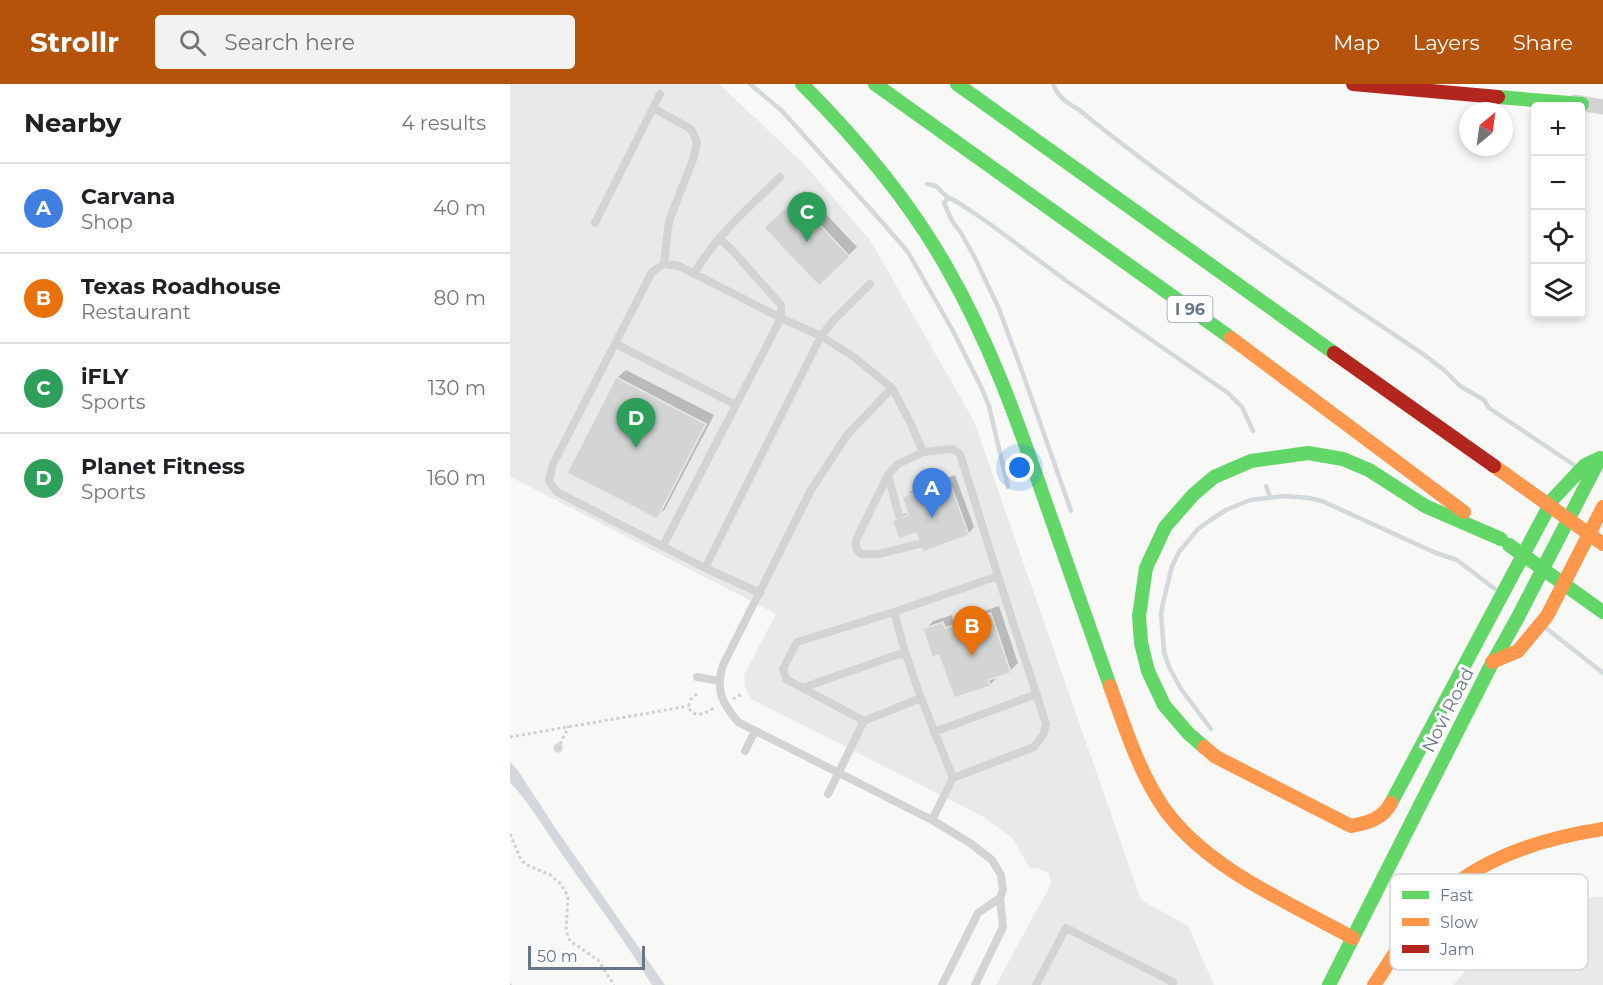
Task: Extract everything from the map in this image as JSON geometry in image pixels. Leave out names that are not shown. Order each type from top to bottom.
[{"type":"main road","points":[[802,84],[852,135],[897,191],[939,254],[978,327],[998,370],[1022,432],[1128,734],[1153,791],[1188,837],[1207,854],[1231,871],[1353,938]]},
{"type":"main road","name":"I 96","points":[[875,84],[1257,356],[1501,539],[1603,612]]},
{"type":"main road","name":"I 96","points":[[957,84],[1603,544]]},
{"type":"main road","points":[[1353,84],[1559,102]]},
{"type":"main road","points":[[1448,433],[1485,446],[1603,525]]},
{"type":"main road","points":[[1501,539],[1425,506],[1369,470],[1342,459],[1308,453],[1251,461],[1214,477],[1193,495],[1165,527],[1146,568],[1139,616],[1148,671],[1164,705],[1188,733],[1216,757],[1351,826],[1370,823],[1388,809],[1553,499],[1595,461]]},
{"type":"main road","name":"Novi Road","points":[[1329,985],[1492,662],[1518,617],[1595,461]]},
{"type":"main road","points":[[1492,662],[1518,651],[1547,615],[1603,507]]},
{"type":"main road","points":[[1471,874],[1493,860],[1541,840],[1603,829]]},
{"type":"main road","points":[[1374,985],[1390,961]]},
{"type":"street","points":[[1456,84],[1535,93],[1573,102]]},
{"type":"street","points":[[1585,104],[1603,107]]},
{"type":"lane","points":[[595,223],[660,94]]},
{"type":"lane","points":[[653,108],[691,129],[697,142],[694,157],[669,221],[664,264]]},
{"type":"lane","points":[[694,274],[719,238],[780,177]]},
{"type":"lane","points":[[663,546],[781,318],[781,305],[719,238]]},
{"type":"lane","points":[[760,593],[705,568],[558,492],[549,481],[553,464],[652,272],[664,264],[679,266],[821,336],[854,357],[892,388],[923,452]]},
{"type":"lane","points":[[705,568],[821,336],[870,284]]},
{"type":"lane","points":[[616,344],[736,405]]},
{"type":"lane","points":[[892,388],[847,435],[811,490],[723,665],[719,681],[720,694],[726,708],[738,722],[932,820],[970,843],[992,860],[1001,875],[1003,890],[1000,898],[1003,927],[975,985]]},
{"type":"lane","points":[[918,544],[879,554],[861,554],[856,548],[856,540],[888,475],[898,464],[923,452],[952,449],[960,454],[1046,724],[1043,735],[1034,747],[953,778],[932,820]]},
{"type":"lane","points":[[888,475],[899,516]]},
{"type":"lane","points":[[864,722],[786,679],[783,669],[797,642],[998,576]]},
{"type":"lane","points":[[894,612],[921,698],[953,778]]},
{"type":"lane","points":[[802,688],[905,652]]},
{"type":"lane","points":[[697,677],[719,681]]},
{"type":"lane","points":[[934,732],[1036,694]]},
{"type":"lane","points":[[828,794],[864,722],[921,698]]},
{"type":"lane","points":[[745,751],[755,731]]},
{"type":"lane","points":[[942,985],[978,913],[1000,898]]},
{"type":"lane","points":[[1036,985],[1066,928],[1173,982],[1172,985]]},
{"type":"path","points":[[697,694],[691,698],[689,706],[693,713],[700,714],[742,694]]},
{"type":"path","points":[[510,737],[689,706]]},
{"type":"path","points":[[560,744],[569,726]]},
{"type":"path","points":[[510,834],[521,860],[550,875],[560,883],[567,896],[566,931],[570,941],[598,960],[614,985]]},
{"type":"shaded area","points":[[510,84],[719,84],[803,163],[870,240],[974,421],[1141,900],[1188,926],[1214,985],[996,985],[1051,884],[1049,873],[1030,868],[1012,838],[982,816],[751,699],[745,687],[744,675],[776,614],[511,477],[510,479]]},
{"type":"shaded area","points":[[510,762],[665,985],[652,985],[533,811],[510,782]]},
{"type":"shaded area","points":[[1588,897],[1603,897],[1603,985],[1453,985],[1466,970],[1588,970]]},
{"type":"building","points":[[795,198],[850,257],[819,286],[764,228]]},
{"type":"building","points":[[616,377],[706,424],[657,519],[567,473]]},
{"type":"building","points":[[949,480],[969,535],[923,552],[916,533],[899,539],[892,521],[908,515],[902,497]]},
{"type":"building","points":[[991,613],[1011,673],[988,680],[991,686],[954,698],[939,655],[932,657],[923,629],[943,622],[945,628]]},
{"type":"building","points":[[558,743],[563,748],[558,753],[553,748]]},
{"type":"waterway","points":[[750,84],[782,111],[908,252],[953,331],[982,389],[989,406],[1008,487]]},
{"type":"waterway","points":[[1053,84],[1057,93],[1067,102],[1161,174],[1423,354],[1460,386],[1484,400],[1489,408],[1574,465]]},
{"type":"waterway","points":[[927,184],[936,186],[948,198],[990,224],[1068,282],[1228,393],[1242,407],[1253,431]]},
{"type":"waterway","points":[[948,198],[944,203],[952,221],[974,256],[999,309],[1071,511]]},
{"type":"waterway","points":[[1266,486],[1270,497]]},
{"type":"waterway","points":[[1211,729],[1181,689],[1169,667],[1164,652],[1161,613],[1172,566],[1179,552],[1198,529],[1226,510],[1250,500],[1285,496],[1322,501],[1436,553],[1457,560],[1495,589]]},
{"type":"waterway","points":[[1546,628],[1603,673]]},
{"type":"traffic: fast","points":[[802,84],[843,127],[899,195],[932,243],[962,296],[1013,410],[1110,686]]},
{"type":"traffic: fast","points":[[875,84],[1231,338]]},
{"type":"traffic: fast","points":[[957,84],[1334,353]]},
{"type":"traffic: fast","points":[[1498,97],[1558,102]]},
{"type":"traffic: fast","points":[[1204,747],[1188,733],[1164,705],[1148,671],[1141,643],[1139,616],[1146,568],[1165,527],[1193,495],[1214,477],[1251,461],[1308,453],[1343,459],[1369,470],[1425,506],[1501,539]]},
{"type":"traffic: fast","points":[[1329,985],[1489,669],[1600,458]]},
{"type":"traffic: fast","points":[[1391,803],[1553,499],[1585,465],[1600,458]]},
{"type":"traffic: fast","points":[[1509,545],[1603,612]]},
{"type":"traffic: slow","points":[[1231,338],[1464,512]]},
{"type":"traffic: slow","points":[[1494,466],[1603,544]]},
{"type":"traffic: slow","points":[[1492,662],[1518,651],[1547,616],[1603,507]]},
{"type":"traffic: slow","points":[[1110,686],[1146,778],[1163,807],[1181,829],[1225,866],[1250,882],[1353,938]]},
{"type":"traffic: slow","points":[[1204,747],[1216,757],[1351,826],[1379,817],[1391,803]]},
{"type":"traffic: slow","points":[[1471,874],[1503,856],[1527,847],[1603,829]]},
{"type":"traffic: slow","points":[[1374,985],[1390,961]]},
{"type":"traffic: jam","points":[[1353,84],[1498,97]]},
{"type":"traffic: jam","points":[[1334,353],[1494,466]]},
{"type":"place","name":"iFLY","points":[[807,242]]},
{"type":"place","name":"Planet Fitness","points":[[636,448]]},
{"type":"place","name":"Carvana","points":[[932,518]]},
{"type":"place","name":"Texas Roadhouse","points":[[972,656]]}]
